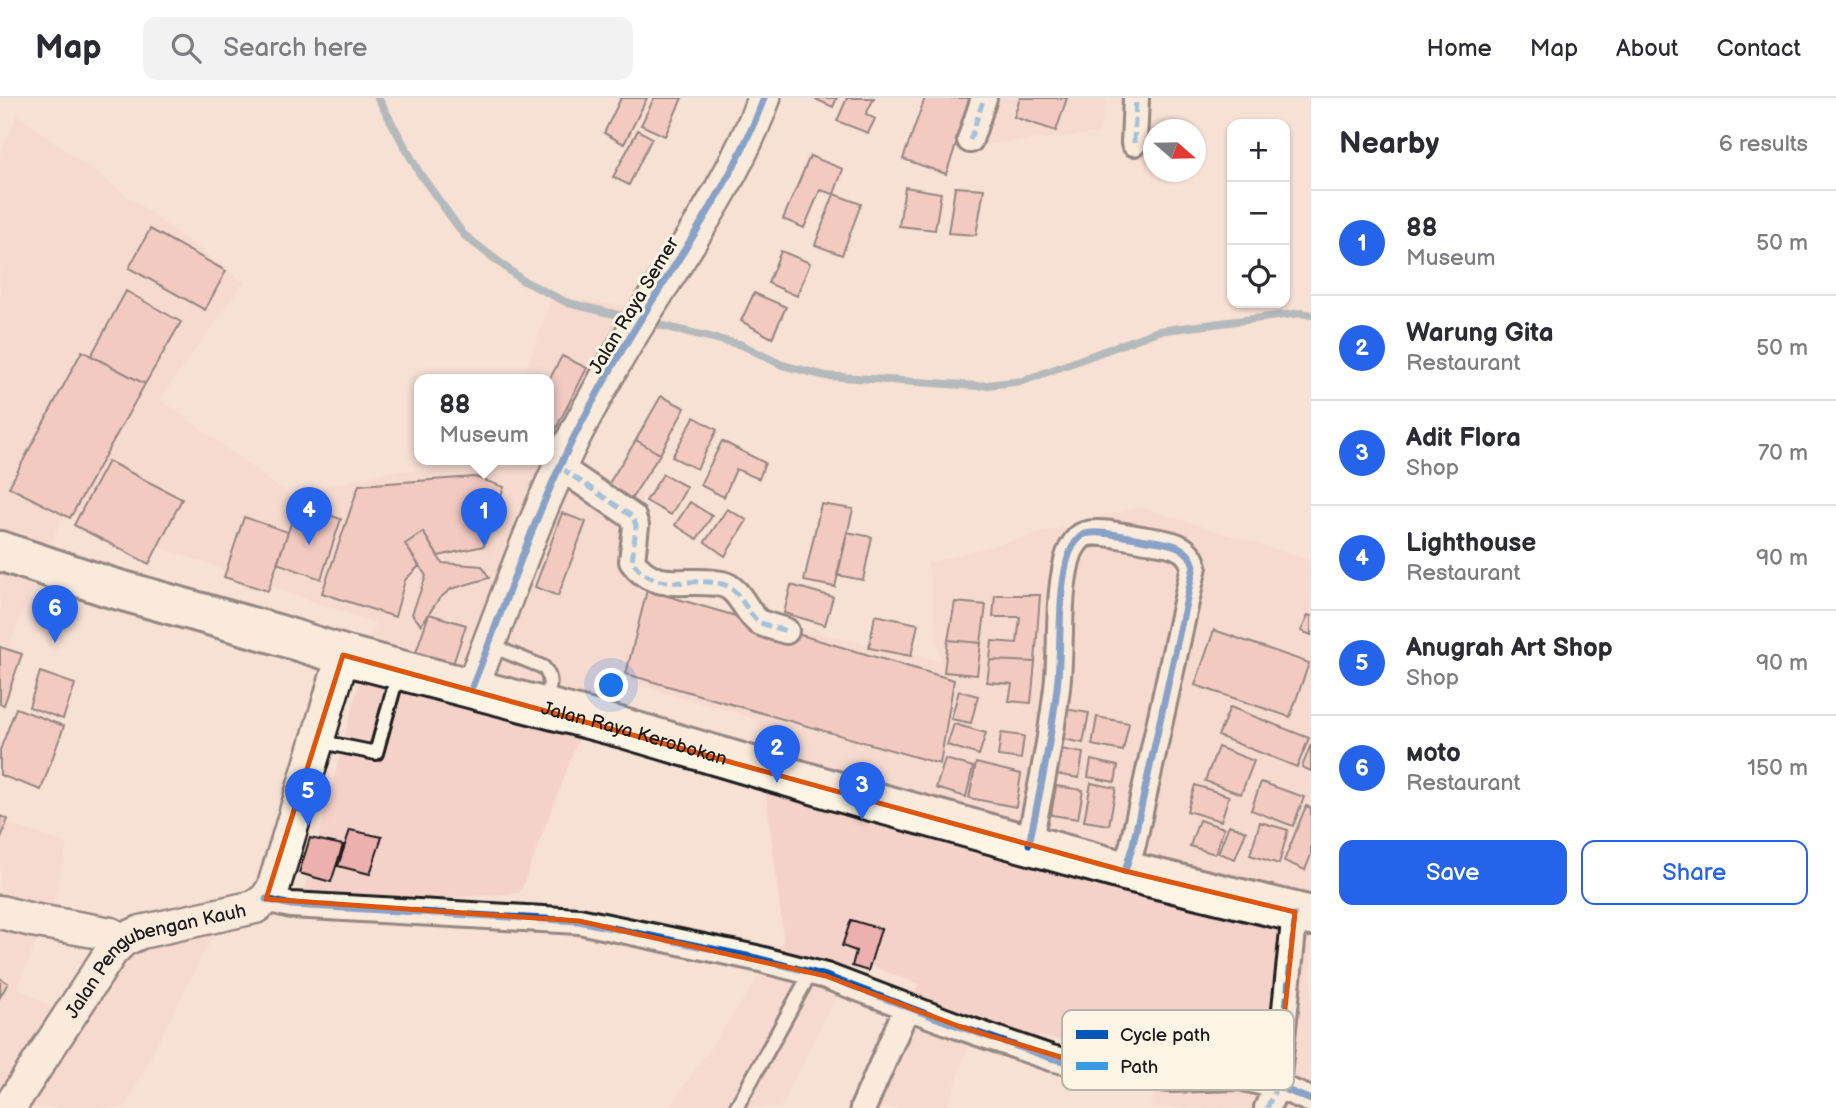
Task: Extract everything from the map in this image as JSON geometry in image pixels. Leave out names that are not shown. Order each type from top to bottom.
[{"type":"main road","name":"Jalan Raya Kerobokan","points":[[0,551],[109,587],[343,655],[544,706],[1125,871],[1303,914]]},
{"type":"street","name":"Jalan Raya Semer","points":[[472,687],[571,443],[628,340],[705,219],[765,98]]},
{"type":"street","points":[[970,140],[984,98]]},
{"type":"street","points":[[1134,143],[1136,98]]},
{"type":"street","points":[[561,468],[633,517],[636,526],[632,561],[648,577],[672,583],[725,584],[733,588],[741,602],[759,622],[786,631]]},
{"type":"street","points":[[1029,844],[1044,777],[1057,686],[1062,592],[1073,546],[1081,536],[1091,532],[1181,547],[1191,555],[1194,566],[1125,871]]},
{"type":"street","name":"Jalan Pengubengan Kauh","points":[[9,1108],[111,952],[123,940],[141,932],[256,908],[266,900],[272,889],[343,655]]},
{"type":"street","points":[[266,900],[291,905],[579,921],[811,972],[1062,1061]]},
{"type":"street","points":[[0,912],[111,934],[123,940]]},
{"type":"street","points":[[1287,1010],[1303,914]]},
{"type":"street","points":[[863,1108],[906,1007]]},
{"type":"street","points":[[1272,1097],[1311,1100]]},
{"type":"lane","points":[[489,645],[543,667],[551,682],[544,706]]},
{"type":"lane","points":[[317,741],[376,752],[399,669]]},
{"type":"lane","points":[[736,1108],[811,972]]},
{"type":"highlighted area","points":[[343,655],[1125,871],[1295,912],[1277,1086],[1239,1077],[1168,1079],[1107,1071],[958,1026],[826,976],[579,921],[266,899]]},
{"type":"shaded area","points":[[933,98],[1107,98],[1099,133],[927,150]]},
{"type":"shaded area","points":[[17,115],[244,282],[160,399],[290,496],[392,471],[490,473],[492,465],[554,465],[554,374],[525,374],[552,296],[631,307],[567,476],[641,492],[636,591],[940,661],[928,563],[1140,507],[1311,561],[1311,1108],[1150,1108],[1156,1090],[1294,1090],[1294,1010],[1062,1010],[1062,1040],[976,1025],[947,1108],[867,1108],[919,984],[854,960],[780,1108],[669,1108],[784,941],[757,719],[603,675],[520,893],[300,907],[375,623],[64,511],[0,669],[0,154]]},
{"type":"shaded area","points":[[0,821],[68,844],[53,902],[17,987],[82,1025],[155,920],[226,911],[124,1108],[0,1108]]},
{"type":"building","points":[[621,98],[647,98],[624,144],[604,133]]},
{"type":"building","points":[[654,98],[682,98],[665,136],[641,125]]},
{"type":"building","points":[[813,98],[837,98],[833,107]]},
{"type":"building","points":[[847,98],[874,98],[866,114],[875,119],[868,133],[837,121]]},
{"type":"building","points":[[925,98],[972,98],[946,174],[903,159]]},
{"type":"building","points":[[1020,98],[1067,98],[1056,131],[1014,117]]},
{"type":"building","points":[[638,130],[652,138],[629,185],[613,177]]},
{"type":"building","points":[[810,156],[843,169],[834,194],[820,190],[804,228],[783,219]]},
{"type":"building","points":[[905,187],[941,193],[935,230],[899,226]]},
{"type":"building","points":[[955,187],[984,189],[976,235],[948,233]]},
{"type":"building","points":[[834,194],[861,204],[842,255],[815,245]]},
{"type":"building","points":[[150,229],[226,271],[205,310],[129,268]]},
{"type":"building","points":[[781,251],[810,263],[797,296],[768,283]]},
{"type":"building","points":[[126,291],[181,322],[145,384],[91,356]]},
{"type":"building","points":[[754,293],[786,307],[772,338],[741,321]]},
{"type":"building","points":[[82,351],[145,384],[70,518],[9,487]]},
{"type":"building","points":[[562,356],[587,368],[554,432],[554,374]]},
{"type":"building","points":[[661,396],[685,408],[660,454],[636,440]]},
{"type":"building","points":[[694,417],[717,430],[697,469],[672,457]]},
{"type":"building","points":[[636,440],[660,454],[630,501],[606,488]]},
{"type":"building","points":[[722,441],[765,463],[759,479],[736,469],[724,497],[700,485]]},
{"type":"building","points":[[108,461],[182,499],[149,564],[74,525]]},
{"type":"building","points":[[663,474],[687,487],[671,515],[646,501]]},
{"type":"building","points":[[475,477],[504,487],[484,546],[438,556],[423,532],[405,544],[419,566],[405,580],[395,617],[322,593],[359,485]]},
{"type":"building","points":[[690,502],[712,516],[697,539],[675,525]]},
{"type":"building","points":[[298,504],[341,519],[321,579],[277,563]]},
{"type":"building","points":[[821,504],[853,509],[835,587],[804,581]]},
{"type":"building","points":[[727,509],[747,520],[725,556],[705,542]]},
{"type":"building","points":[[562,513],[586,522],[558,596],[535,587]]},
{"type":"building","points":[[244,517],[288,532],[268,591],[224,577]]},
{"type":"building","points":[[423,532],[442,563],[482,566],[489,578],[451,589],[439,599],[421,625],[412,614],[426,576],[405,544]]},
{"type":"building","points":[[847,532],[872,537],[863,580],[837,575]]},
{"type":"building","points":[[791,585],[833,597],[825,625],[784,613]]},
{"type":"building","points":[[647,590],[954,680],[940,764],[626,674]]},
{"type":"building","points":[[995,595],[1040,595],[1035,662],[990,660],[992,641],[1017,643],[1020,617],[993,617]]},
{"type":"building","points":[[955,602],[986,605],[981,643],[948,640]]},
{"type":"building","points":[[429,614],[466,625],[453,664],[416,652]]},
{"type":"building","points":[[875,615],[918,624],[911,656],[869,648]]},
{"type":"building","points":[[1308,615],[1311,616],[1311,635],[1301,631]]},
{"type":"building","points":[[1214,630],[1309,663],[1290,717],[1195,685]]},
{"type":"building","points":[[948,640],[981,643],[977,675],[944,672]]},
{"type":"building","points":[[0,647],[22,654],[4,705],[0,704]]},
{"type":"building","points":[[990,660],[1035,662],[1031,703],[1009,701],[1012,684],[987,682]]},
{"type":"building","points":[[40,672],[75,684],[63,719],[29,707]]},
{"type":"building","points":[[959,691],[978,696],[971,723],[951,719]]},
{"type":"building","points":[[1230,707],[1309,738],[1297,767],[1218,736]]},
{"type":"building","points":[[16,708],[64,726],[41,790],[0,775],[0,750]]},
{"type":"building","points":[[1059,708],[1089,713],[1083,743],[1053,737]]},
{"type":"building","points":[[1097,717],[1129,723],[1123,751],[1092,745]]},
{"type":"building","points":[[954,724],[986,733],[979,755],[947,745]]},
{"type":"building","points":[[1001,733],[1024,736],[1021,759],[998,756]]},
{"type":"building","points":[[1311,744],[1311,771],[1302,767]]},
{"type":"building","points":[[1218,747],[1254,761],[1241,794],[1205,781]]},
{"type":"building","points":[[1060,749],[1083,753],[1079,778],[1055,774]]},
{"type":"building","points":[[945,759],[973,767],[966,797],[936,788]]},
{"type":"building","points":[[1091,760],[1118,766],[1115,782],[1088,777]]},
{"type":"building","points":[[976,763],[1021,774],[1016,807],[969,798]]},
{"type":"building","points":[[1261,782],[1304,797],[1293,826],[1251,810]]},
{"type":"building","points":[[1091,783],[1116,788],[1109,825],[1084,821]]},
{"type":"building","points":[[1195,785],[1229,796],[1221,821],[1187,811]]},
{"type":"building","points":[[1056,786],[1083,790],[1078,819],[1051,815]]},
{"type":"building","points":[[1306,806],[1311,808],[1311,855],[1305,870],[1284,861]]},
{"type":"building","points":[[0,816],[8,819],[0,841]]},
{"type":"building","points":[[1199,820],[1224,828],[1215,854],[1190,846]]},
{"type":"building","points":[[1260,822],[1288,830],[1279,864],[1250,855]]},
{"type":"building","points":[[1229,825],[1246,831],[1235,859],[1218,853]]},
{"type":"building","points":[[350,830],[382,837],[370,874],[338,866]]},
{"type":"building","points":[[310,838],[343,845],[331,882],[299,873]]},
{"type":"building","points":[[851,920],[881,929],[868,971],[852,966],[856,951],[842,946]]},
{"type":"building","points":[[0,978],[8,983],[0,997]]},
{"type":"waterway","points":[[378,98],[420,174],[464,235],[522,280],[568,303],[631,318]]},
{"type":"waterway","points":[[647,322],[742,345],[782,365],[826,376],[978,386],[1023,381],[1158,331],[1301,313],[1311,315]]},
{"type":"marked path","points":[[970,140],[984,98]]},
{"type":"marked path","points":[[1134,143],[1136,98]]},
{"type":"marked path","points":[[561,468],[633,517],[636,526],[632,561],[641,571],[662,581],[710,582],[728,586],[759,622],[786,631]]},
{"type":"marked path","points":[[1285,1010],[1295,912]]},
{"type":"marked path","points":[[1267,1108],[1275,1090]]},
{"type":"cycle path","points":[[472,687],[532,531],[572,441],[630,337],[713,204],[764,98]]},
{"type":"cycle path","points":[[1029,844],[1055,708],[1062,592],[1070,551],[1080,537],[1093,533],[1169,544],[1187,553],[1194,566],[1125,871]]},
{"type":"cycle path","points":[[266,899],[291,905],[579,921],[756,958],[826,976],[958,1026],[1062,1061]]},
{"type":"cycle path","points":[[1287,1090],[1311,1100]]},
{"type":"place","name":"Lighthouse","points":[[309,545]]},
{"type":"place","name":"88","points":[[484,546]]},
{"type":"place","name":"моto","points":[[55,643]]},
{"type":"place","name":"Warung Gita","points":[[777,783]]},
{"type":"place","name":"Adit Flora","points":[[862,820]]},
{"type":"place","name":"Anugrah Art Shop","points":[[308,826]]}]
